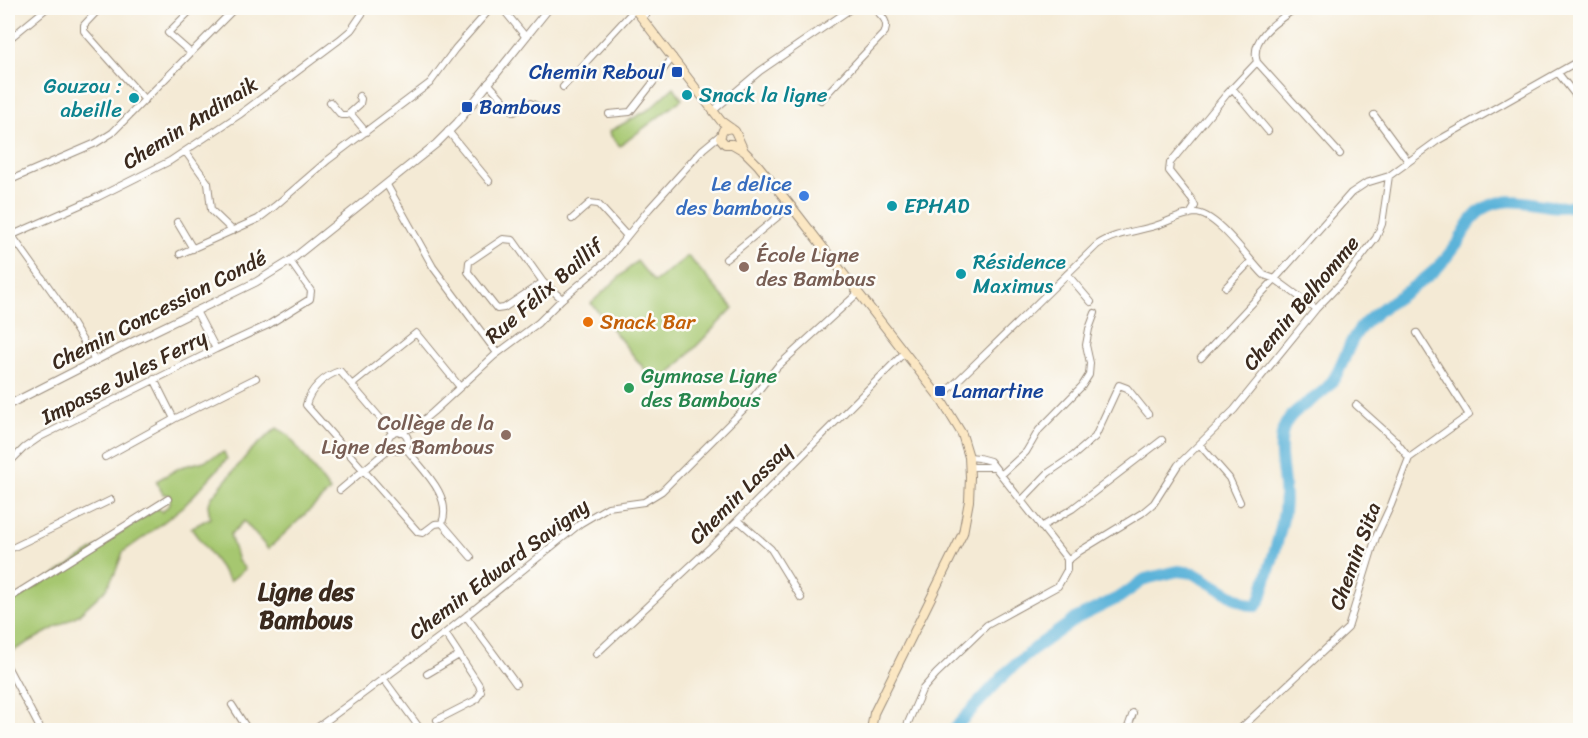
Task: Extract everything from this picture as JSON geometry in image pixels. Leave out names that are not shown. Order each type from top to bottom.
[{"type":"main road","points":[[634,8],[721,121],[735,131],[744,151],[791,206],[857,294],[940,398],[962,434],[970,467],[969,501],[960,539],[874,713],[872,730]]},
{"type":"main road","points":[[721,121],[721,140],[744,151]]},
{"type":"main road","points":[[721,134],[725,129],[730,128]]},
{"type":"main road","points":[[728,144],[736,141],[737,136]]},
{"type":"street","points":[[8,40],[47,8]]},
{"type":"street","points":[[100,8],[84,25],[84,31],[145,100]]},
{"type":"street","points":[[191,53],[168,33],[193,8]]},
{"type":"street","points":[[8,181],[96,143],[112,133],[235,8]]},
{"type":"street","name":"Chemin Andinaik","points":[[9,234],[128,182],[185,151],[239,116],[339,40],[351,30],[366,8]]},
{"type":"street","points":[[180,254],[267,213],[328,160],[430,82],[491,8]]},
{"type":"street","points":[[502,8],[525,36]]},
{"type":"street","name":"Chemin Concession Condé","points":[[8,405],[256,282],[290,261],[436,144],[549,8]]},
{"type":"street","points":[[563,87],[634,8]]},
{"type":"street","points":[[641,18],[653,8]]},
{"type":"street","points":[[714,110],[760,71],[852,8]]},
{"type":"street","points":[[821,100],[885,32],[887,26],[885,20],[874,8]]},
{"type":"street","points":[[1296,8],[1268,28],[1257,43],[1254,53],[1257,62],[1340,154]]},
{"type":"street","points":[[609,114],[630,112],[673,57]]},
{"type":"street","points":[[1201,358],[1351,193],[1366,183],[1389,176],[1408,160],[1467,123],[1581,60]]},
{"type":"street","points":[[1190,214],[1195,206],[1170,171],[1170,163],[1232,88],[1257,62]]},
{"type":"street","points":[[1558,73],[1581,101]]},
{"type":"street","points":[[488,83],[514,112],[530,103],[541,108]]},
{"type":"street","points":[[1232,88],[1268,131]]},
{"type":"street","points":[[330,102],[342,115],[347,116],[360,104],[359,96]]},
{"type":"street","points":[[350,113],[366,132]]},
{"type":"street","points":[[1374,115],[1408,160]]},
{"type":"street","points":[[448,131],[489,181]]},
{"type":"street","name":"Rue Félix Baillif","points":[[407,440],[416,426],[497,353],[538,323],[562,299],[607,261],[649,208],[721,134]]},
{"type":"street","points":[[708,146],[728,144]]},
{"type":"street","points":[[185,151],[208,183],[211,210],[233,231]]},
{"type":"street","name":"Chemin Belhomme","points":[[1065,557],[1070,559],[1149,508],[1162,493],[1178,465],[1234,410],[1376,238],[1382,224],[1389,176]]},
{"type":"street","points":[[387,185],[433,267],[497,353]]},
{"type":"street","points":[[572,219],[593,202],[598,204],[627,236]]},
{"type":"street","points":[[726,259],[791,206]]},
{"type":"street","points":[[940,398],[1104,240],[1190,214],[1202,214],[1213,220],[1264,275],[1275,279],[1316,309]]},
{"type":"street","points":[[177,222],[193,249]]},
{"type":"street","points":[[9,234],[58,300],[95,361]]},
{"type":"street","points":[[543,282],[504,308],[497,309],[468,272],[469,262],[503,239],[513,240],[543,282],[562,299]]},
{"type":"street","name":"Impasse Jules Ferry","points":[[8,464],[40,437],[268,325],[310,299],[311,291],[290,261]]},
{"type":"street","points":[[1226,287],[1251,261]]},
{"type":"street","points":[[1067,274],[1091,302]]},
{"type":"street","name":"Chemin Edward Savigny","points":[[314,730],[445,633],[581,523],[608,507],[644,502],[662,491],[741,412],[777,367],[857,294]]},
{"type":"street","points":[[196,311],[216,349]]},
{"type":"street","points":[[1001,475],[1026,452],[1039,430],[1086,381],[1090,363],[1086,345],[1095,313]]},
{"type":"street","points":[[353,384],[416,333],[460,387]]},
{"type":"street","points":[[1356,405],[1395,440],[1409,458],[1469,415],[1417,333]]},
{"type":"street","name":"Chemin Lassay","points":[[596,654],[738,520],[904,353]]},
{"type":"street","points":[[390,448],[399,451],[405,447],[407,440],[340,371],[329,374],[308,395],[306,405],[420,534],[435,524],[442,523]]},
{"type":"street","points":[[105,457],[256,378]]},
{"type":"street","points":[[154,379],[174,419]]},
{"type":"street","points":[[1021,501],[1048,473],[1095,437],[1119,385],[1127,388],[1148,414]]},
{"type":"street","name":"Rue Félix Baillif","points":[[397,432],[416,426]]},
{"type":"street","points":[[390,448],[388,440],[397,432]]},
{"type":"street","points":[[1041,527],[1072,509],[1162,440]]},
{"type":"street","points":[[1200,445],[1229,478],[1240,502]]},
{"type":"street","points":[[405,447],[440,493],[445,516],[442,523]]},
{"type":"street","points":[[340,490],[390,448]]},
{"type":"street","points":[[905,730],[922,690],[936,675],[987,625],[1058,585],[1067,570],[1065,557],[1001,475],[985,459],[969,457]]},
{"type":"street","name":"Chemin Sita","points":[[1239,730],[1348,628],[1376,537],[1409,458]]},
{"type":"street","points":[[970,467],[994,467]]},
{"type":"street","points":[[8,550],[111,500]]},
{"type":"street","points":[[8,598],[168,500]]},
{"type":"street","points":[[738,520],[771,549],[801,598]]},
{"type":"street","points":[[442,523],[471,557]]},
{"type":"street","points":[[466,616],[516,684]]},
{"type":"street","points":[[437,720],[476,699],[481,692],[479,684],[445,633]]},
{"type":"street","points":[[427,674],[459,655]]},
{"type":"street","points":[[8,668],[41,730]]},
{"type":"street","points":[[383,678],[421,730]]},
{"type":"street","points":[[232,705],[248,730]]},
{"type":"street","points":[[1127,730],[1133,713]]},
{"type":"green space","points":[[674,87],[682,99],[620,146],[611,136],[610,131],[650,109]]},
{"type":"green space","points":[[688,256],[733,308],[658,386],[591,303],[637,261],[654,282]]},
{"type":"green space","points":[[277,428],[289,436],[330,491],[268,549],[244,521],[230,535],[238,561],[245,569],[230,581],[191,528],[210,518],[208,505],[212,497],[251,450]]},
{"type":"green space","points":[[224,452],[227,459],[184,506],[123,552],[106,589],[78,615],[13,651],[8,642],[8,605],[158,508],[162,512],[170,504],[170,495],[163,494],[156,481],[181,467],[204,461]]},
{"type":"waterway","points":[[953,730],[1008,671],[1039,645],[1077,618],[1120,597],[1145,579],[1178,571],[1193,573],[1246,604],[1256,606],[1261,598],[1284,511],[1285,491],[1281,450],[1283,430],[1292,415],[1331,383],[1358,331],[1373,316],[1421,282],[1439,266],[1459,241],[1472,219],[1483,209],[1508,201],[1557,207],[1580,203]]},
{"type":"place","name":"Chemin Reboul","points":[[677,72]]},
{"type":"place","name":"Snack la ligne","points":[[687,95]]},
{"type":"place","name":"Gouzou : abeille","points":[[134,98]]},
{"type":"place","name":"Bambous","points":[[467,107]]},
{"type":"place","name":"Le delice des bambous","points":[[804,196]]},
{"type":"place","name":"EPHAD","points":[[892,206]]},
{"type":"place","name":"École Ligne des Bambous","points":[[744,267]]},
{"type":"place","name":"Résidence Maximus","points":[[961,274]]},
{"type":"place","name":"Snack Bar","points":[[588,322]]},
{"type":"place","name":"Gymnase Ligne des Bambous","points":[[629,388]]},
{"type":"place","name":"Lamartine","points":[[940,391]]},
{"type":"place","name":"Collège de la Ligne des Bambous","points":[[506,435]]},
{"type":"district","name":"Ligne des Bambous","points":[[306,606]]}]
